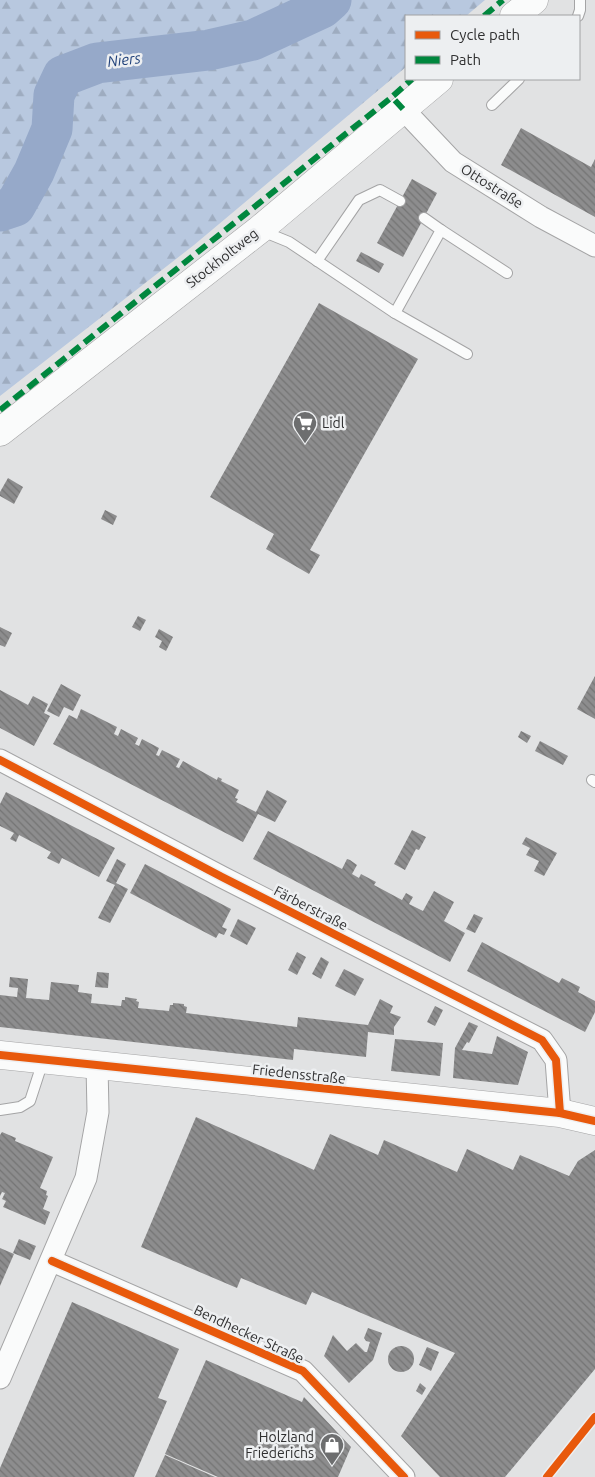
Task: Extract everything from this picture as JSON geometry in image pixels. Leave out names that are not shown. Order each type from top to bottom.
[{"type":"main road","points":[[515,15],[534,0]]},
{"type":"main road","name":"Stockholtweg","points":[[0,432],[259,230],[439,80]]},
{"type":"main road","name":"Friedensstraße","points":[[0,1056],[560,1113],[595,1121]]},
{"type":"street","name":"Ottostraße","points":[[403,109],[453,162],[541,218],[595,246]]},
{"type":"street","name":"Färberstraße","points":[[0,760],[222,877],[542,1040],[556,1060],[560,1113]]},
{"type":"street","points":[[0,1378],[86,1178],[98,1112],[97,1065]]},
{"type":"street","name":"Bendhecker Straße","points":[[52,1260],[302,1371],[404,1477]]},
{"type":"lane","points":[[578,15],[580,0]]},
{"type":"lane","points":[[492,105],[518,80]]},
{"type":"lane","points":[[317,261],[359,200],[380,190],[400,201]]},
{"type":"lane","points":[[424,218],[507,273]]},
{"type":"lane","points":[[259,230],[289,242],[395,314],[467,354]]},
{"type":"lane","points":[[395,314],[441,230]]},
{"type":"lane","points":[[0,1110],[20,1107],[30,1102],[44,1060]]},
{"type":"green space","points":[[0,0],[485,0],[467,15],[405,15],[405,68],[194,245],[0,396]]},
{"type":"building","points":[[521,128],[591,167],[595,159],[595,217],[501,165]]},
{"type":"building","points":[[412,179],[437,193],[403,257],[377,243]]},
{"type":"building","points":[[361,252],[384,264],[379,273],[356,261]]},
{"type":"building","name":"Lidl","points":[[319,303],[418,359],[310,550],[320,555],[309,574],[266,549],[274,534],[210,497]]},
{"type":"building","points":[[8,478],[23,487],[14,504],[0,496],[0,492]]},
{"type":"building","points":[[105,510],[117,516],[113,525],[101,519]]},
{"type":"building","points":[[138,616],[146,620],[140,631],[132,627]]},
{"type":"building","points":[[0,627],[12,633],[5,647],[0,645]]},
{"type":"building","points":[[159,629],[173,637],[166,651],[159,647],[162,641],[155,637]]},
{"type":"building","points":[[595,676],[595,719],[577,709]]},
{"type":"building","points":[[61,684],[81,695],[73,711],[64,707],[59,717],[47,711]]},
{"type":"building","points":[[0,690],[28,705],[33,696],[48,704],[44,713],[50,716],[34,746],[0,728]]},
{"type":"building","points":[[81,709],[117,727],[114,734],[118,736],[121,729],[138,738],[135,744],[139,746],[142,739],[159,748],[156,755],[159,756],[162,750],[180,759],[176,767],[179,768],[183,761],[217,780],[218,777],[222,779],[221,781],[239,790],[235,798],[238,799],[236,802],[256,812],[267,790],[287,801],[275,822],[258,814],[243,842],[53,744],[69,715],[77,719]]},
{"type":"building","points":[[521,731],[531,736],[527,743],[518,737]]},
{"type":"building","points":[[540,741],[568,756],[563,765],[535,751]]},
{"type":"building","points":[[6,792],[115,848],[99,877],[62,858],[59,864],[47,858],[51,852],[19,835],[16,842],[10,839],[14,833],[0,826],[0,804]]},
{"type":"building","points":[[412,830],[426,837],[419,850],[416,849],[405,870],[394,864]]},
{"type":"building","points":[[268,831],[342,869],[347,859],[350,860],[357,865],[352,874],[359,878],[361,874],[376,882],[374,885],[402,900],[406,893],[413,897],[409,904],[423,911],[434,891],[454,902],[444,921],[465,933],[450,962],[253,859]]},
{"type":"building","points":[[526,837],[557,853],[544,876],[534,871],[539,861],[526,855],[530,848],[522,844]]},
{"type":"building","points":[[117,859],[126,864],[116,883],[128,889],[110,923],[98,918],[115,885],[106,881]]},
{"type":"building","points":[[145,864],[231,909],[222,927],[227,929],[224,935],[219,933],[216,938],[130,893]]},
{"type":"building","points":[[474,914],[483,918],[475,933],[466,929]]},
{"type":"building","points":[[238,919],[256,928],[247,945],[230,936]]},
{"type":"building","points":[[482,942],[559,983],[562,978],[580,987],[578,992],[595,1001],[595,1012],[585,1032],[467,971]]},
{"type":"building","points":[[297,952],[306,957],[297,975],[288,970]]},
{"type":"building","points":[[321,957],[329,962],[321,979],[312,974]]},
{"type":"building","points":[[344,969],[364,979],[355,996],[335,986]]},
{"type":"building","points":[[97,972],[109,973],[108,988],[95,987]]},
{"type":"building","points":[[10,977],[28,979],[26,998],[49,1000],[51,982],[79,985],[78,992],[92,994],[91,1003],[121,1006],[122,1000],[125,1000],[125,997],[137,999],[136,1001],[139,1002],[138,1008],[169,1011],[170,1005],[173,1005],[173,1003],[184,1004],[187,1007],[186,1013],[297,1027],[298,1017],[368,1025],[380,999],[393,1006],[390,1013],[401,1017],[394,1027],[394,1035],[368,1032],[366,1057],[294,1049],[293,1060],[0,1027],[0,995],[17,997],[18,988],[9,987]]},
{"type":"building","points":[[435,1006],[443,1010],[435,1026],[427,1022]]},
{"type":"building","points":[[469,1022],[478,1026],[469,1043],[467,1042],[462,1050],[492,1054],[497,1036],[528,1052],[518,1085],[453,1078],[455,1048]]},
{"type":"building","points":[[395,1039],[443,1043],[440,1076],[391,1071]]},
{"type":"building","points":[[196,1117],[314,1170],[330,1134],[378,1155],[384,1140],[457,1172],[467,1149],[513,1170],[520,1155],[569,1176],[578,1161],[595,1150],[595,1369],[505,1477],[440,1477],[401,1436],[455,1353],[312,1292],[306,1305],[241,1278],[237,1288],[141,1247]]},
{"type":"building","points":[[2,1132],[16,1138],[15,1141],[53,1157],[40,1188],[47,1191],[46,1195],[48,1196],[43,1209],[50,1212],[45,1225],[3,1207],[6,1201],[2,1199],[5,1193],[2,1192],[0,1196],[0,1135]]},
{"type":"building","points":[[19,1239],[36,1246],[30,1260],[13,1253]]},
{"type":"building","points":[[0,1248],[14,1254],[0,1286]]},
{"type":"building","points":[[72,1302],[179,1349],[158,1398],[167,1401],[134,1477],[0,1477],[0,1468]]},
{"type":"building","points":[[368,1328],[382,1333],[373,1360],[349,1383],[324,1356],[333,1335],[347,1351],[356,1343],[367,1352],[370,1342],[364,1338]]},
{"type":"building","points":[[401,1346],[410,1350],[414,1359],[410,1368],[401,1372],[392,1368],[388,1359],[392,1350]]},
{"type":"building","points":[[427,1347],[439,1352],[431,1371],[419,1365]]},
{"type":"building","points":[[206,1360],[302,1402],[304,1397],[351,1447],[338,1477],[218,1477],[165,1454]]},
{"type":"building","points":[[420,1383],[426,1388],[422,1395],[416,1391]]},
{"type":"building","points":[[165,1455],[215,1477],[155,1477]]},
{"type":"waterway","name":"Niers","points":[[0,211],[15,206],[34,172],[52,129],[54,95],[63,76],[97,63],[209,50],[253,40],[322,8],[331,0]]},
{"type":"marked path","points":[[485,15],[503,0]]},
{"type":"marked path","points":[[403,109],[392,97],[411,80]]},
{"type":"marked path","points":[[0,410],[392,97]]},
{"type":"cycle path","points":[[0,760],[222,877],[542,1040],[556,1060],[560,1113]]},
{"type":"cycle path","points":[[0,1055],[560,1113],[595,1121]]},
{"type":"cycle path","points":[[52,1261],[303,1371],[404,1477]]},
{"type":"cycle path","points":[[547,1477],[595,1417]]},
{"type":"place","name":"Lidl","points":[[305,444]]},
{"type":"place","name":"Holzland Friederichs","points":[[332,1466]]}]
